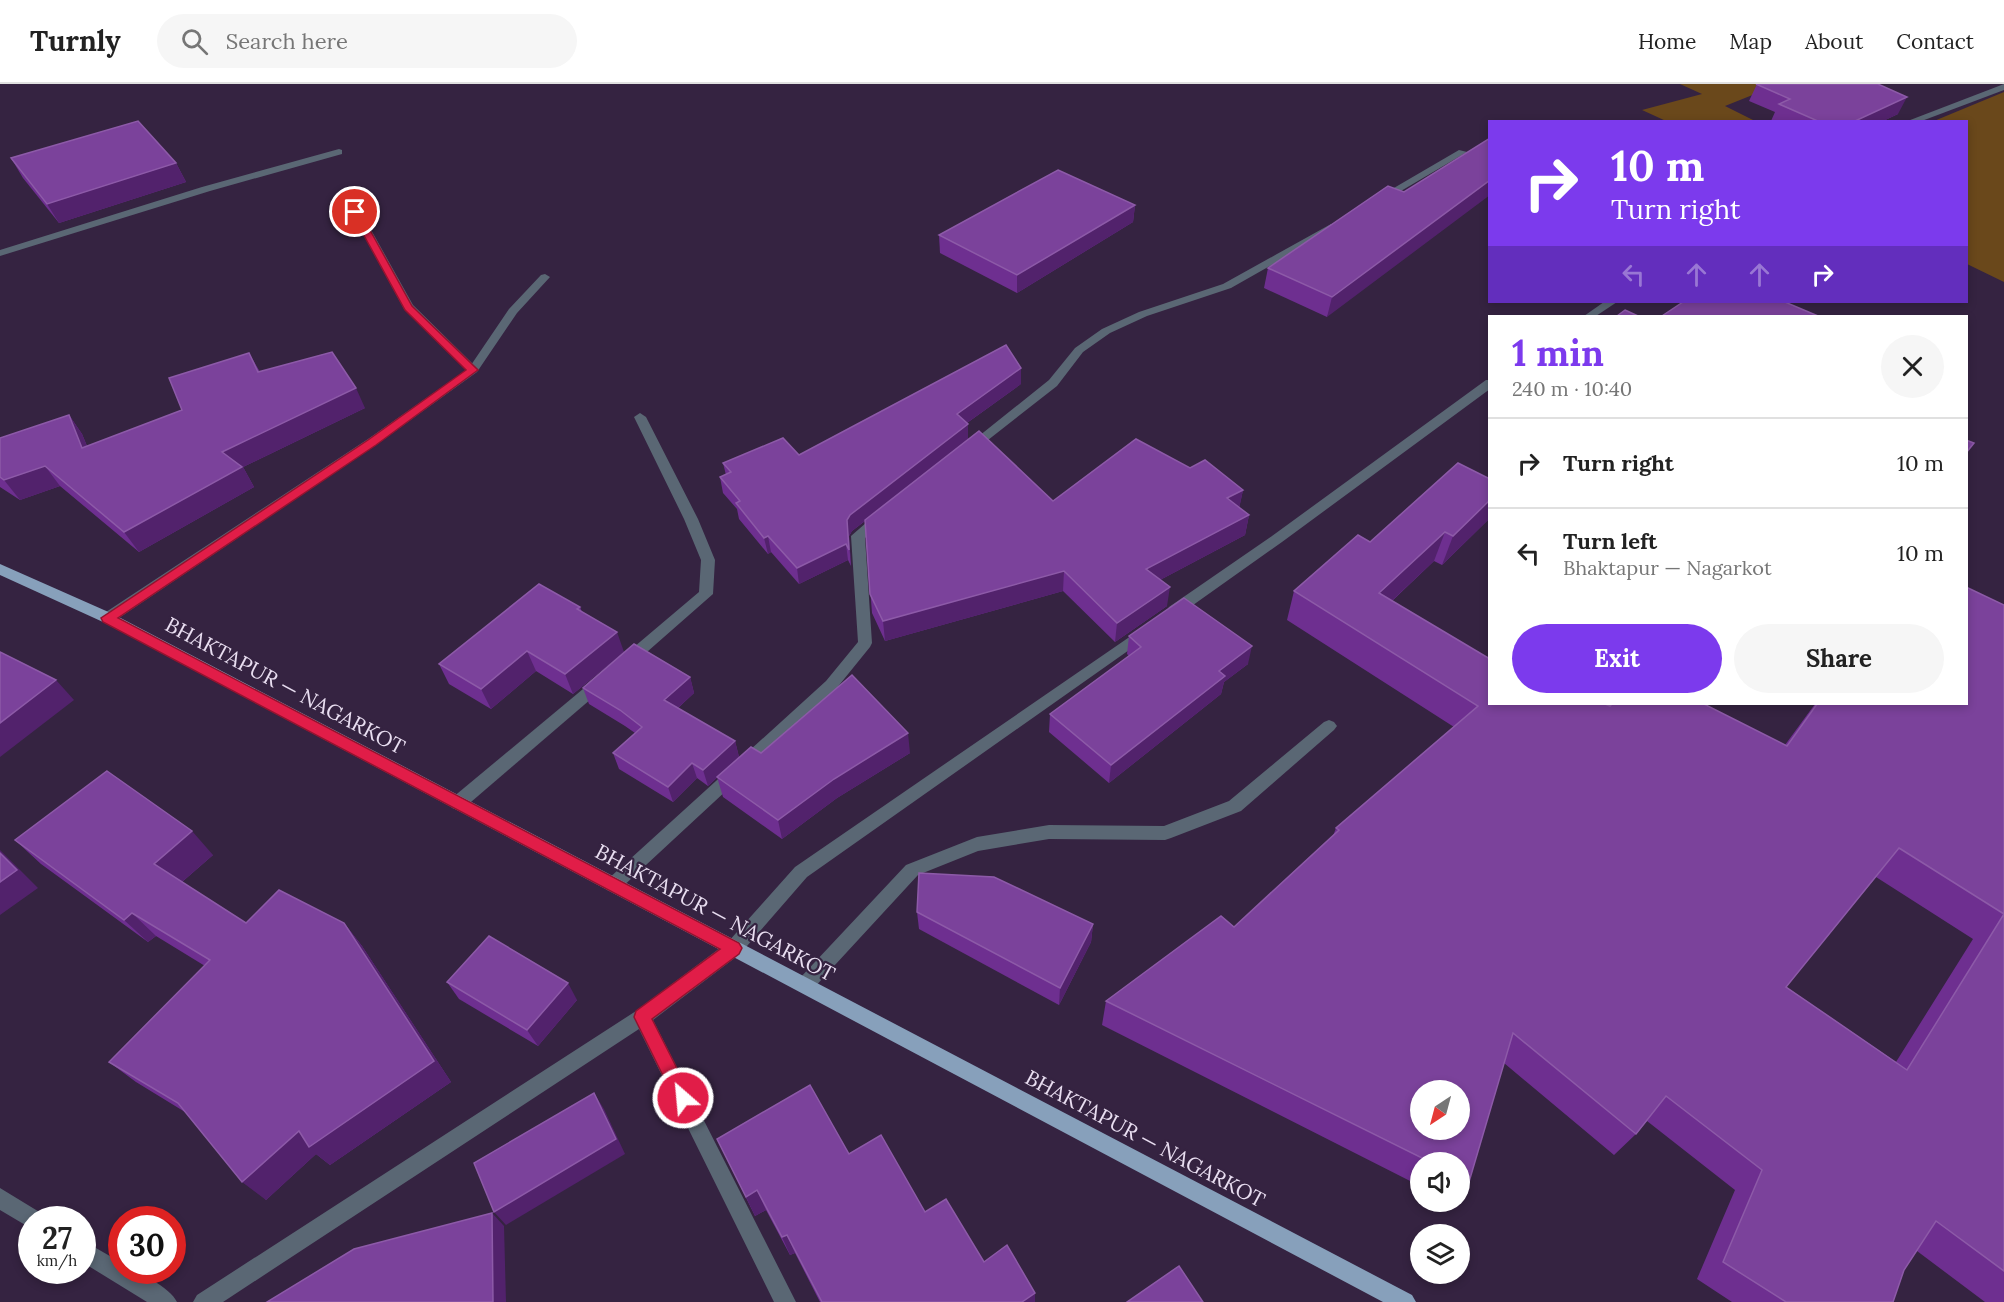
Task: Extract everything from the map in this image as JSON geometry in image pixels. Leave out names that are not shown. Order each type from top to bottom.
[{"type":"main road","name":"BHAKTAPUR — NAGARKOT","points":[[0,569],[108,618],[1405,1302]]},
{"type":"street","points":[[1914,120],[2004,87]]},
{"type":"street","points":[[0,253],[206,189],[339,152]]},
{"type":"street","points":[[1370,204],[1462,152]]},
{"type":"street","points":[[345,192],[408,308],[473,370]]},
{"type":"street","points":[[960,456],[1053,383],[1078,350],[1106,331],[1143,314],[1227,286],[1339,222]]},
{"type":"street","points":[[108,618],[372,442],[473,370],[513,311],[545,277]]},
{"type":"street","points":[[1591,315],[1609,303]]},
{"type":"street","points":[[204,1302],[642,1017],[734,948],[801,872],[1277,539],[1488,383]]},
{"type":"street","points":[[458,803],[706,594],[708,560],[691,519],[640,417]]},
{"type":"street","points":[[613,885],[831,685],[865,643],[858,536],[895,507]]},
{"type":"street","points":[[805,985],[912,870],[977,844],[1049,832],[1165,833],[1235,806],[1329,726]]},
{"type":"street","points":[[642,1017],[785,1302]]},
{"type":"street","points":[[0,1198],[18,1210]]},
{"type":"street","points":[[96,1259],[166,1302]]},
{"type":"shaded area","points":[[1680,84],[1780,84],[1725,106],[1753,120],[1664,120],[1642,110],[1702,94]]},
{"type":"shaded area","points":[[2004,92],[2004,282],[1968,264],[1968,120],[1936,120]]},
{"type":"building","points":[[1756,84],[1878,84],[1907,97],[1857,120],[1815,120],[1779,104],[1790,99]]},
{"type":"building","points":[[138,121],[176,163],[47,204],[11,158]]},
{"type":"building","points":[[1488,139],[1488,181],[1332,297],[1268,268],[1388,186],[1404,192]]},
{"type":"building","points":[[1058,170],[1135,205],[1017,275],[939,235]]},
{"type":"building","points":[[1682,303],[1787,303],[1816,315],[1664,315]]},
{"type":"building","points":[[1625,310],[1636,315],[1618,315]]},
{"type":"building","points":[[1006,345],[1021,368],[957,414],[968,424],[850,515],[847,520],[849,550],[846,544],[797,568],[768,536],[764,538],[736,503],[740,501],[720,477],[731,472],[723,463],[783,438],[799,455]]},
{"type":"building","points":[[332,352],[356,388],[222,452],[242,467],[124,532],[45,466],[4,480],[0,477],[0,438],[69,415],[82,448],[182,410],[169,378],[249,353],[258,372]]},
{"type":"building","points":[[979,431],[1053,501],[1136,439],[1190,468],[1205,460],[1243,490],[1227,498],[1249,515],[1146,569],[1170,587],[1117,623],[1064,571],[883,621],[870,594],[865,520]]},
{"type":"building","points":[[1968,441],[1974,443],[1968,450]]},
{"type":"building","points":[[1458,463],[1488,478],[1488,502],[1453,536],[1445,532],[1379,593],[1488,658],[1488,705],[1706,705],[1787,746],[1816,705],[1968,705],[1968,588],[2004,605],[2004,914],[2004,1271],[1936,1221],[1904,1270],[1893,1302],[1786,1302],[1723,1262],[1762,1170],[1666,1096],[1636,1134],[1513,1033],[1470,1179],[1470,1152],[1410,1152],[1106,1001],[1221,916],[1234,927],[1339,830],[1336,828],[1478,706],[1294,591],[1358,535],[1370,542]],"holes":[[[1899,848],[2004,914],[1907,1070],[1786,987]]]},
{"type":"building","points":[[539,584],[580,607],[577,609],[617,632],[565,674],[527,651],[481,689],[439,664]]},
{"type":"building","points":[[1184,598],[1252,646],[1219,671],[1225,676],[1111,765],[1050,714],[1141,647],[1129,636]]},
{"type":"building","points":[[634,644],[690,677],[664,700],[735,741],[703,770],[692,763],[668,787],[613,753],[642,727],[620,710],[583,688]]},
{"type":"building","points":[[0,652],[56,680],[0,723]]},
{"type":"building","points":[[852,675],[908,733],[834,779],[778,820],[717,777],[751,747],[761,753]]},
{"type":"building","points":[[107,771],[192,831],[154,864],[246,923],[279,890],[344,923],[434,1061],[309,1147],[299,1131],[242,1182],[178,1103],[109,1062],[210,960],[132,913],[124,920],[15,840]]},
{"type":"building","points":[[0,853],[17,870],[0,882]]},
{"type":"building","points":[[919,873],[994,877],[1093,924],[1060,988],[917,912]]},
{"type":"building","points":[[489,936],[568,983],[527,1030],[447,982]]},
{"type":"building","points":[[810,1085],[849,1154],[881,1135],[925,1212],[946,1199],[984,1262],[1007,1245],[1035,1293],[1022,1302],[822,1302],[787,1235],[782,1237],[757,1190],[746,1197],[717,1139]]},
{"type":"building","points":[[594,1093],[616,1139],[494,1212],[474,1163]]},
{"type":"building","points":[[492,1213],[493,1302],[267,1302],[354,1249]]},
{"type":"building","points":[[1179,1266],[1203,1302],[1127,1302]]},
{"type":"route","points":[[355,212],[408,308],[473,370],[372,442],[108,618],[734,948],[642,1017],[683,1098]]}]
